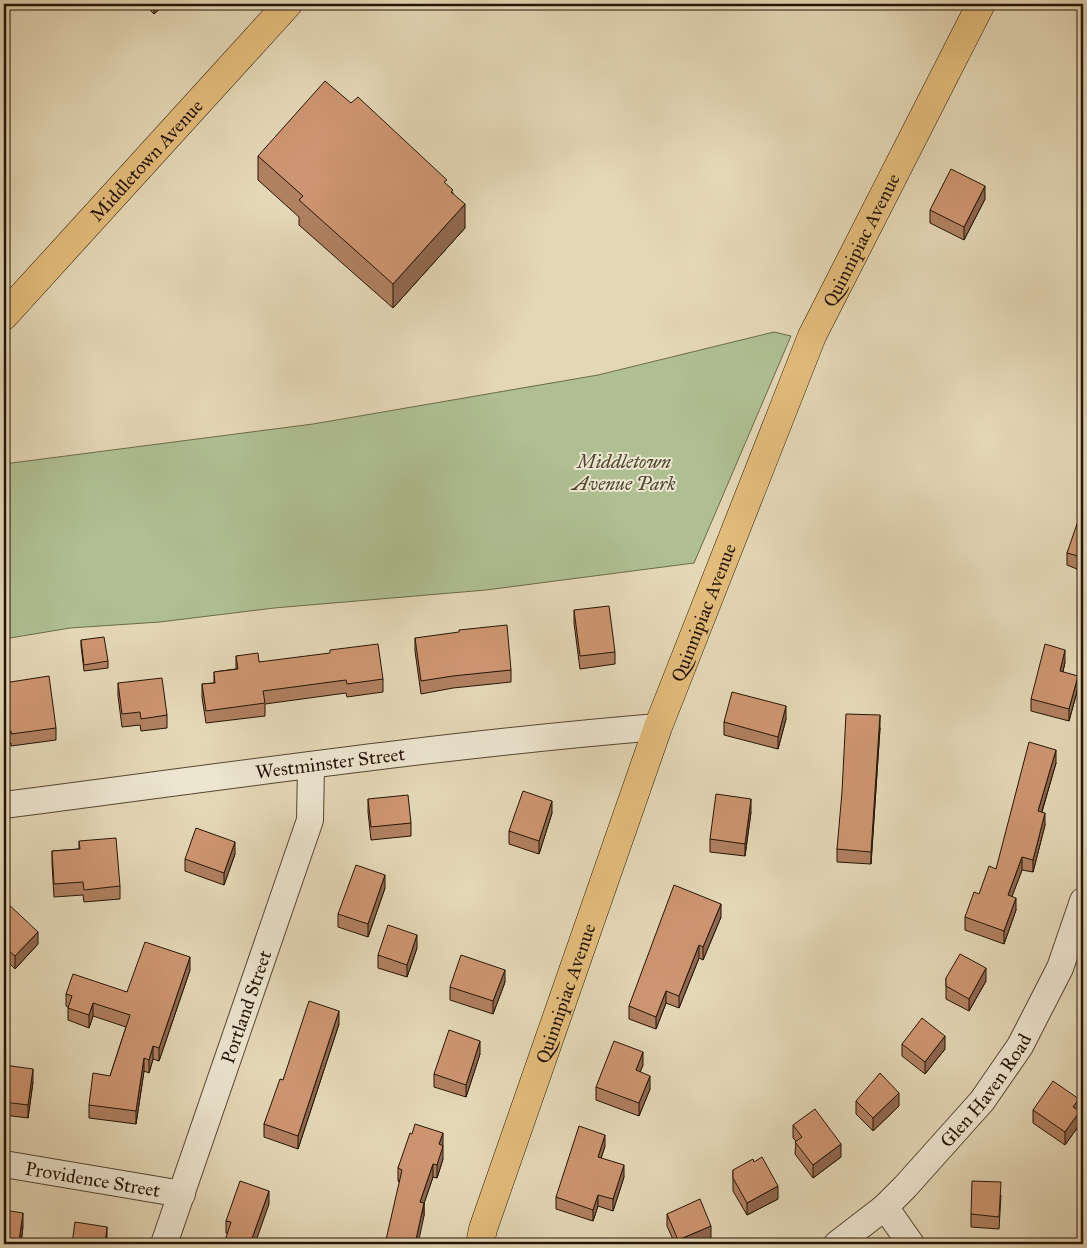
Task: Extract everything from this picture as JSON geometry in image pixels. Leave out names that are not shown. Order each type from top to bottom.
[{"type":"main road","name":"Middletown Avenue","points":[[4,316],[288,4]]},
{"type":"main road","name":"Quinnipiac Avenue","points":[[480,1244],[483,1229],[658,727],[812,336],[982,4]]},
{"type":"street","name":"Westminster Street","points":[[4,805],[311,765],[658,727]]},
{"type":"street","name":"Portland Street","points":[[164,1244],[310,820],[311,765]]},
{"type":"street","name":"Glen Haven Road","points":[[837,1244],[885,1207],[982,1101],[1020,1046],[1060,968],[1083,901]]},
{"type":"street","name":"Providence Street","points":[[4,1164],[182,1194]]},
{"type":"street","points":[[885,1207],[911,1244]]},
{"type":"green space","name":"Middletown Avenue Park","points":[[774,332],[791,336],[694,563],[486,590],[274,608],[160,622],[70,628],[4,639],[4,464],[313,424],[598,375]]},
{"type":"building","points":[[325,81],[351,103],[358,97],[447,180],[444,182],[453,190],[451,192],[465,204],[393,284],[299,200],[303,196],[258,156]]},
{"type":"building","points":[[951,169],[985,186],[964,227],[930,210]]},
{"type":"building","points":[[1078,521],[1083,523],[1083,560],[1077,558],[1078,556],[1067,553]]},
{"type":"building","points":[[609,606],[615,652],[580,656],[574,610]]},
{"type":"building","points":[[507,625],[511,670],[421,681],[415,638],[459,632],[459,630]]},
{"type":"building","points":[[104,637],[108,661],[84,665],[81,640]]},
{"type":"building","points":[[378,644],[383,679],[347,684],[346,680],[263,691],[265,703],[206,711],[202,684],[215,683],[214,672],[238,669],[236,656],[258,653],[259,662],[330,653],[330,650]]},
{"type":"building","points":[[1045,644],[1065,650],[1060,671],[1078,676],[1069,709],[1031,699]]},
{"type":"building","points":[[49,676],[56,728],[11,734],[11,731],[4,732],[4,683]]},
{"type":"building","points":[[162,678],[167,715],[141,719],[140,712],[122,714],[118,683]]},
{"type":"building","points":[[732,692],[786,706],[778,737],[724,722]]},
{"type":"building","points":[[846,714],[880,715],[871,852],[837,849]]},
{"type":"building","points":[[1029,742],[1056,750],[1038,811],[1045,813],[1033,860],[1022,857],[1008,895],[1016,898],[1004,931],[965,917],[974,892],[979,894],[989,866],[996,869]]},
{"type":"building","points":[[523,791],[552,801],[539,841],[509,831]]},
{"type":"building","points":[[716,794],[751,799],[745,844],[710,839]]},
{"type":"building","points":[[408,795],[411,823],[371,827],[368,799]]},
{"type":"building","points":[[196,828],[235,842],[224,873],[185,859]]},
{"type":"building","points":[[116,838],[120,886],[84,890],[83,882],[54,884],[52,851],[80,849],[79,841]]},
{"type":"building","points":[[356,865],[385,875],[368,924],[338,914]]},
{"type":"building","points":[[674,885],[721,904],[703,947],[699,945],[679,996],[666,991],[656,1017],[629,1006]]},
{"type":"building","points":[[4,900],[38,932],[15,956],[8,950],[4,955]]},
{"type":"building","points":[[388,925],[417,935],[407,965],[378,955]]},
{"type":"building","points":[[145,942],[190,957],[159,1048],[153,1046],[149,1060],[144,1058],[136,1111],[89,1105],[93,1073],[110,1076],[130,1015],[93,1003],[89,1015],[68,1008],[72,996],[66,994],[73,974],[127,992]]},
{"type":"building","points":[[960,954],[986,968],[969,999],[946,986],[946,978]]},
{"type":"building","points":[[461,955],[505,970],[493,1001],[450,987]]},
{"type":"building","points":[[309,1001],[339,1011],[298,1136],[264,1124],[280,1079],[283,1080]]},
{"type":"building","points":[[922,1018],[945,1036],[925,1062],[902,1044]]},
{"type":"building","points":[[449,1030],[480,1041],[466,1085],[434,1074]]},
{"type":"building","points":[[614,1041],[643,1052],[636,1070],[650,1076],[639,1103],[596,1087]]},
{"type":"building","points":[[4,1065],[33,1069],[28,1105],[4,1102]]},
{"type":"building","points":[[880,1073],[899,1093],[873,1118],[856,1101]]},
{"type":"building","points":[[1053,1081],[1079,1099],[1073,1107],[1080,1111],[1065,1132],[1033,1110]]},
{"type":"building","points":[[815,1109],[841,1144],[813,1165],[795,1142],[802,1137],[793,1125]]},
{"type":"building","points":[[415,1124],[443,1133],[439,1144],[443,1146],[437,1165],[433,1164],[420,1202],[424,1203],[415,1244],[385,1244],[402,1170],[398,1168]]},
{"type":"building","points":[[579,1126],[605,1135],[598,1157],[624,1165],[613,1199],[598,1195],[593,1210],[556,1197]]},
{"type":"building","points":[[762,1157],[778,1186],[747,1203],[733,1178],[733,1170],[753,1159],[754,1162]]},
{"type":"building","points":[[240,1181],[269,1191],[250,1244],[224,1244],[231,1222],[226,1221]]},
{"type":"building","points":[[972,1181],[1001,1182],[999,1217],[971,1214]]},
{"type":"building","points":[[700,1199],[711,1226],[678,1240],[667,1214]]},
{"type":"building","points":[[4,1210],[23,1213],[19,1241],[4,1239]]},
{"type":"building","points":[[75,1222],[107,1227],[105,1244],[72,1244]]}]
